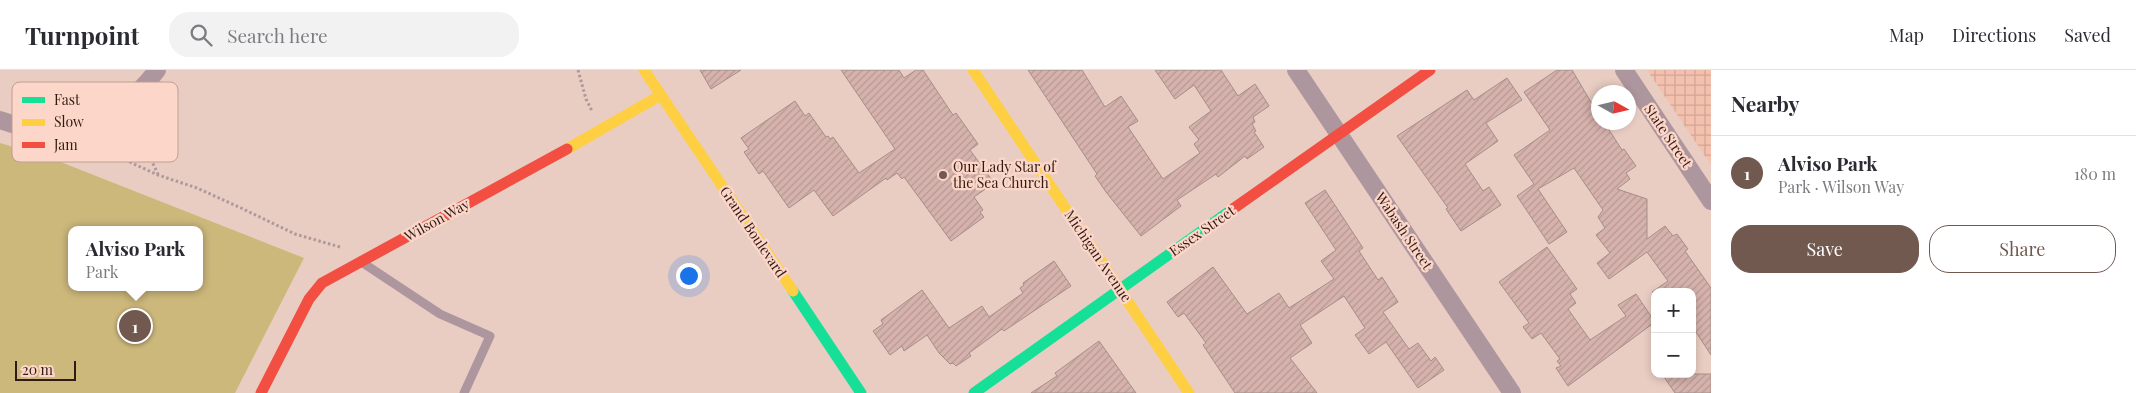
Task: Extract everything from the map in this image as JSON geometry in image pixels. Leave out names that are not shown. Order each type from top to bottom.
[{"type":"street","points":[[149,82],[157,70]]},
{"type":"street","name":"Grand Boulevard","points":[[644,70],[862,393]]},
{"type":"street","name":"Michigan Avenue","points":[[973,70],[1189,393]]},
{"type":"street","name":"Wabash Street","points":[[1296,70],[1512,393]]},
{"type":"street","name":"Essex Street","points":[[974,393],[1430,70]]},
{"type":"street","name":"State Street","points":[[1624,70],[1711,201]]},
{"type":"street","name":"Wilson Way","points":[[261,393],[309,299],[322,284],[615,123],[662,95]]},
{"type":"lane","points":[[361,261],[440,314],[490,336],[464,393]]},
{"type":"path","points":[[578,70],[586,99],[592,111]]},
{"type":"path","points":[[130,162],[158,175],[206,192],[295,234],[343,248]]},
{"type":"path","points":[[152,162],[158,175]]},
{"type":"shaded area","points":[[1647,70],[1711,70],[1711,165]]},
{"type":"shaded area","points":[[0,143],[12,146],[12,162],[61,162],[304,258],[235,393],[0,393]]},
{"type":"building","points":[[700,70],[741,70],[711,89]]},
{"type":"building","points":[[841,70],[899,70],[904,78],[916,70],[923,70],[953,115],[956,113],[978,144],[970,150],[994,183],[974,197],[983,210],[980,212],[984,217],[951,241],[904,177],[902,179],[897,173],[887,180],[886,178],[833,216],[814,190],[789,208],[763,171],[759,174],[744,152],[749,149],[741,138],[795,101],[805,116],[809,113],[826,137],[828,136],[830,139],[833,137],[859,173],[895,149]]},
{"type":"building","points":[[1028,70],[1082,70],[1105,107],[1121,96],[1138,121],[1128,127],[1163,179],[1200,153],[1194,144],[1199,140],[1189,127],[1211,111],[1194,85],[1175,99],[1155,70],[1221,70],[1238,96],[1255,84],[1269,106],[1253,117],[1255,122],[1252,124],[1256,131],[1254,132],[1264,147],[1247,159],[1245,156],[1218,177],[1216,174],[1177,200],[1181,206],[1141,236],[1095,176],[1097,174]]},
{"type":"building","points":[[1557,70],[1572,70],[1591,102],[1591,130],[1609,130],[1622,150],[1624,149],[1636,166],[1626,173],[1630,179],[1617,189],[1647,199],[1647,239],[1665,226],[1673,236],[1677,234],[1688,249],[1685,251],[1711,288],[1711,355],[1696,332],[1696,288],[1658,288],[1668,281],[1647,252],[1609,279],[1597,263],[1610,253],[1596,235],[1605,228],[1598,217],[1603,210],[1574,168],[1538,189],[1567,232],[1549,244],[1517,196],[1534,184],[1514,155],[1550,130],[1524,92]]},
{"type":"building","points":[[1507,78],[1522,100],[1486,123],[1498,141],[1465,164],[1483,191],[1489,187],[1501,205],[1461,231],[1446,209],[1448,208],[1397,136],[1467,90],[1474,100]]},
{"type":"building","points":[[1325,190],[1363,248],[1359,251],[1378,280],[1382,277],[1398,302],[1383,312],[1409,349],[1418,343],[1431,361],[1435,357],[1444,370],[1418,388],[1386,342],[1369,354],[1355,335],[1365,328],[1344,296],[1300,325],[1312,343],[1290,358],[1317,393],[1235,393],[1203,345],[1206,343],[1184,313],[1178,317],[1167,302],[1213,267],[1247,314],[1279,293],[1289,308],[1334,279],[1321,261],[1336,250],[1305,203]]},
{"type":"building","points":[[1547,247],[1577,289],[1570,294],[1576,303],[1568,309],[1590,340],[1626,316],[1618,305],[1636,294],[1651,316],[1651,325],[1568,386],[1556,368],[1561,366],[1557,361],[1560,359],[1541,333],[1532,339],[1523,327],[1529,323],[1499,282]]},
{"type":"building","points":[[1054,261],[1071,286],[1004,331],[1002,329],[969,353],[971,356],[956,366],[953,363],[950,364],[939,353],[927,335],[904,351],[902,346],[890,355],[873,331],[883,324],[881,320],[922,290],[949,328],[982,306],[989,317],[1023,293],[1020,288],[1024,285],[1023,283]]},
{"type":"building","points":[[1099,341],[1136,393],[1031,393],[1057,376],[1055,373]]},
{"type":"building","points":[[1696,374],[1711,374],[1711,393],[1675,393],[1665,378],[1696,378]]},
{"type":"traffic: fast","points":[[974,393],[1230,211]]},
{"type":"traffic: fast","points":[[793,291],[861,393]]},
{"type":"traffic: slow","points":[[644,70],[793,291]]},
{"type":"traffic: slow","points":[[973,70],[1189,393]]},
{"type":"traffic: slow","points":[[567,149],[661,95]]},
{"type":"traffic: jam","points":[[1230,211],[1430,70]]},
{"type":"traffic: jam","points":[[261,393],[309,299],[322,283],[567,149]]},
{"type":"place","name":"Our Lady Star of the Sea Church","points":[[943,175]]},
{"type":"place","name":"Alviso Park","points":[[135,326]]}]
